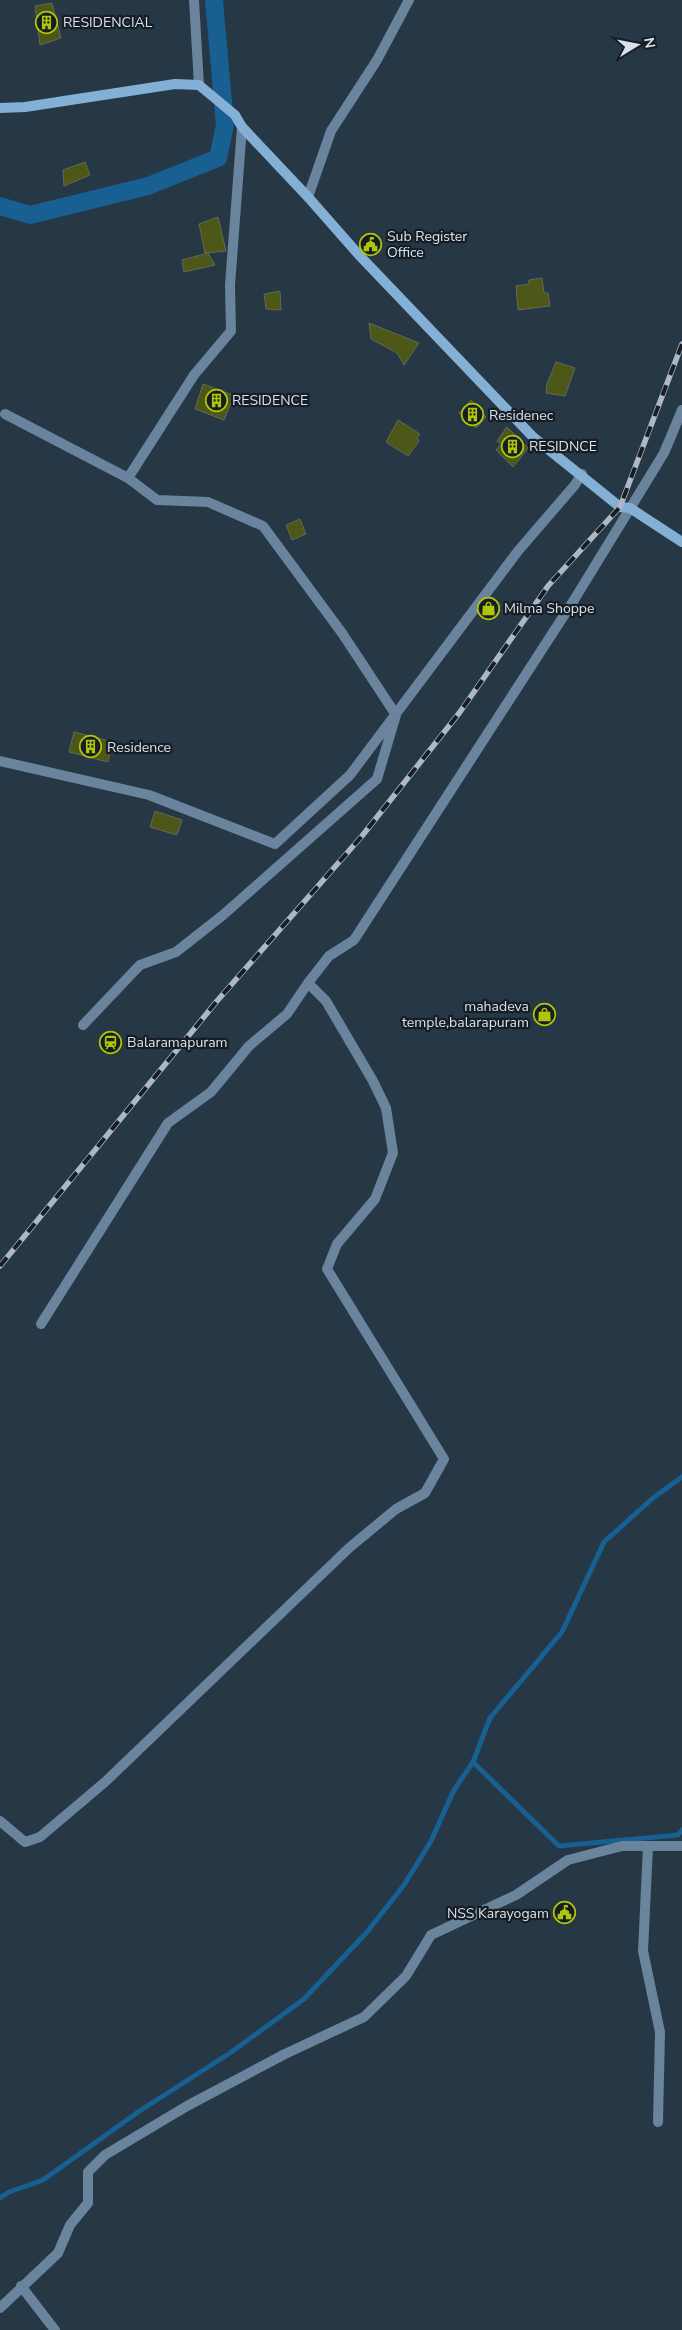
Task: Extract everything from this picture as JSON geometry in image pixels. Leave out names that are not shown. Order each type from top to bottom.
[{"type":"main road","points":[[0,108],[25,108],[175,84],[199,85],[235,115],[242,127],[359,255],[533,437],[582,474],[620,507],[630,508],[682,542]]},
{"type":"street","points":[[194,0],[199,85]]},
{"type":"street","points":[[308,197],[331,131],[377,60],[409,0]]},
{"type":"street","points":[[128,478],[194,375],[231,331],[230,285],[242,127]]},
{"type":"street","points":[[41,1324],[168,1123],[211,1092],[249,1046],[286,1014],[329,956],[354,940],[574,600],[664,453],[682,410]]},
{"type":"street","points":[[5,414],[128,478],[157,500],[208,502],[263,526],[342,633],[396,715],[377,779],[192,940],[176,952],[140,966],[83,1024]]},
{"type":"street","points":[[0,761],[149,795],[275,844],[350,775],[518,552],[582,474]]},
{"type":"street","points":[[0,1821],[25,1842],[40,1837],[105,1782],[349,1548],[396,1509],[425,1493],[444,1459],[327,1269],[337,1244],[375,1199],[392,1153],[386,1108],[373,1081],[326,1001],[308,983]]},
{"type":"street","points":[[0,2308],[21,2286],[58,2253],[70,2225],[88,2203],[88,2172],[105,2155],[187,2106],[285,2054],[364,2017],[406,1976],[431,1935],[516,1895],[568,1860],[622,1846],[682,1846]]},
{"type":"street","points":[[648,1846],[643,1951],[660,2032],[658,2122]]},
{"type":"street","points":[[21,2286],[55,2330]]},
{"type":"building","name":"RESIDENCIAL","points":[[52,3],[61,38],[40,45],[35,6]]},
{"type":"building","points":[[85,162],[90,175],[64,186],[63,170]]},
{"type":"building","points":[[218,217],[226,251],[205,253],[199,224]]},
{"type":"building","points":[[208,253],[215,265],[184,272],[182,260]]},
{"type":"building","points":[[542,278],[544,293],[548,293],[550,306],[518,310],[516,286],[529,284],[529,280]]},
{"type":"building","points":[[280,291],[281,310],[266,309],[264,294]]},
{"type":"building","points":[[369,323],[419,343],[404,365],[397,353],[371,339]]},
{"type":"building","points":[[556,362],[575,368],[565,396],[546,393],[547,384]]},
{"type":"building","name":"RESIDENCE","points":[[203,384],[238,397],[231,403],[224,420],[195,409]]},
{"type":"building","name":"Residenec","points":[[471,400],[486,417],[476,428],[459,413]]},
{"type":"building","points":[[398,420],[420,434],[417,438],[419,441],[408,456],[386,442]]},
{"type":"building","name":"RESIDNCE","points":[[507,427],[528,448],[513,467],[496,450],[501,444],[497,441]]},
{"type":"building","points":[[300,519],[306,534],[292,540],[286,525]]},
{"type":"building","name":"Residence","points":[[74,732],[113,742],[108,762],[69,752]]},
{"type":"building","points":[[155,811],[182,820],[177,835],[150,827]]},
{"type":"waterway","points":[[0,206],[30,215],[148,186],[218,158],[225,125],[214,0]]},
{"type":"waterway","points":[[0,2198],[9,2192],[43,2180],[138,2112],[230,2053],[304,1999],[367,1932],[404,1885],[431,1841],[454,1790],[473,1762],[490,1718],[562,1632],[604,1542],[653,1498],[682,1477]]},
{"type":"waterway","points":[[473,1762],[559,1846],[678,1835],[682,1830]]},
{"type":"railway","points":[[0,1266],[217,1001],[362,836],[460,712],[548,586],[620,507],[682,344]]},
{"type":"place","name":"RESIDENCIAL","points":[[47,22]]},
{"type":"place","name":"Sub Register Office","points":[[371,244]]},
{"type":"place","name":"RESIDENCE","points":[[216,400]]},
{"type":"place","name":"Residenec","points":[[473,415]]},
{"type":"place","name":"RESIDNCE","points":[[513,446]]},
{"type":"place","name":"Milma Shoppe","points":[[488,608]]},
{"type":"place","name":"Residence","points":[[91,747]]},
{"type":"place","name":"mahadeva temple,balarapuram","points":[[545,1014]]},
{"type":"place","name":"Balaramapuram","points":[[111,1042]]},
{"type":"place","name":"NSS Karayogam","points":[[565,1913]]}]
